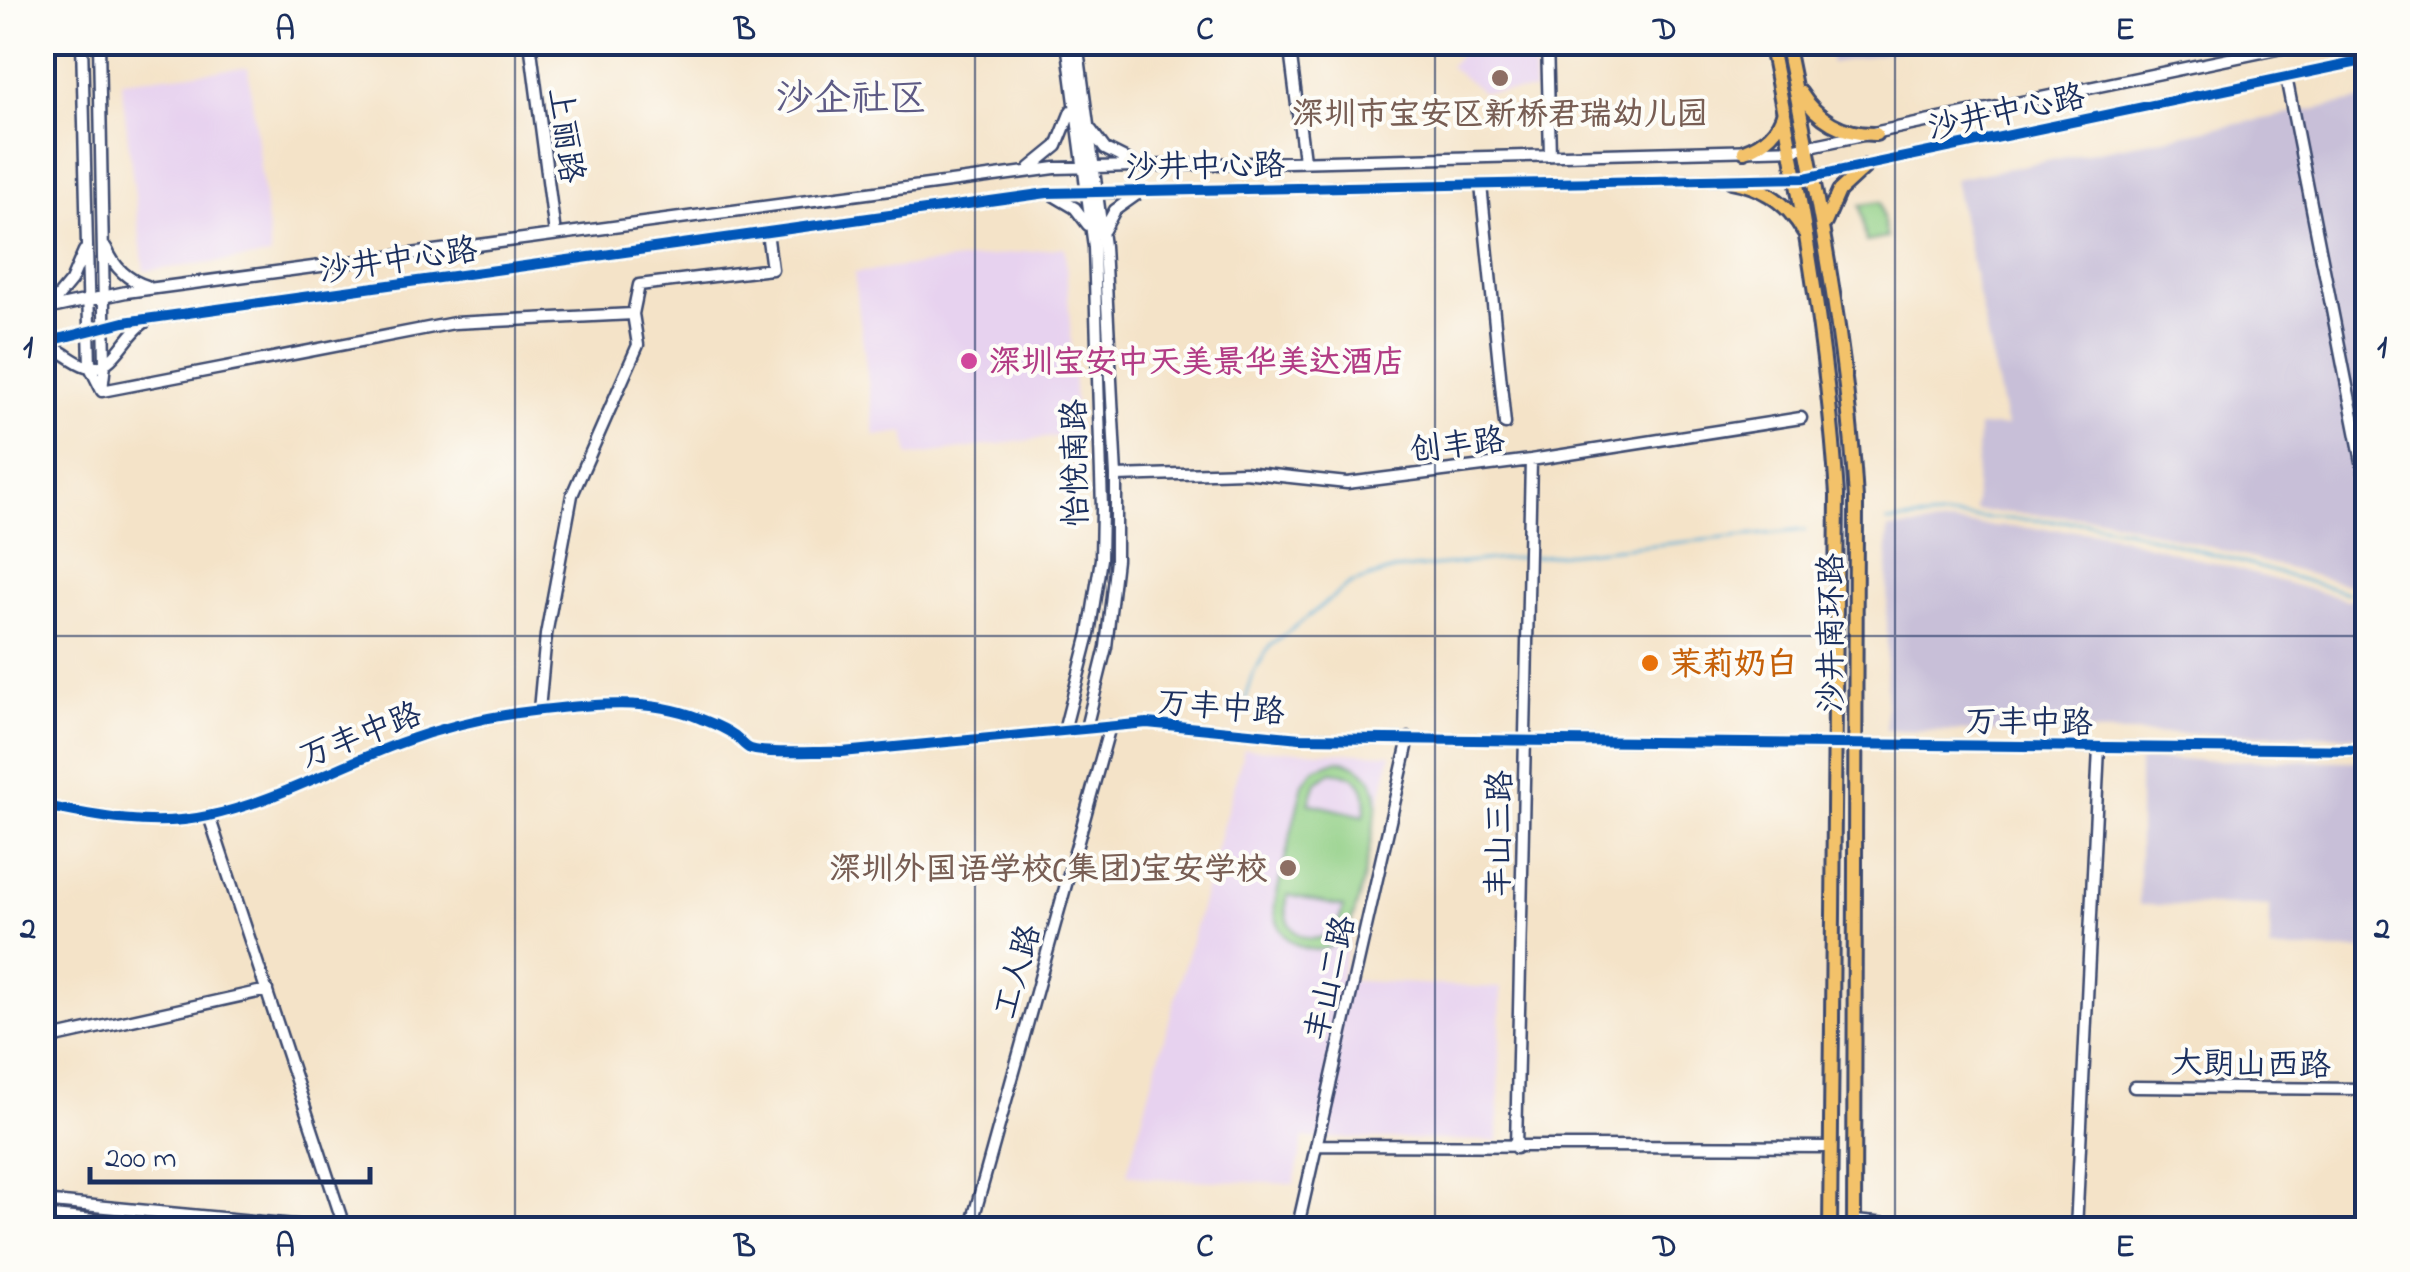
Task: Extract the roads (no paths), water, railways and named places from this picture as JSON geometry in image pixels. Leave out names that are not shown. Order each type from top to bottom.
[{"type":"main road","name":"沙井南环路","points":[[1770,42],[1810,246],[1837,494],[1830,1230]]},
{"type":"main road","name":"沙井南环路","points":[[1786,42],[1833,288],[1856,499],[1854,1226]]},
{"type":"main road","points":[[1793,78],[1809,105],[1826,121],[1848,131],[1876,134]]},
{"type":"main road","points":[[1744,151],[1774,132],[1784,109]]},
{"type":"main road","points":[[1824,230],[1839,191],[1866,166]]},
{"type":"main road","points":[[1731,181],[1777,199],[1795,218],[1810,246]]},
{"type":"main road","points":[[1816,289],[1824,279],[1833,288]]},
{"type":"street","points":[[82,42],[90,367],[102,391]]},
{"type":"street","points":[[99,42],[105,364],[102,391]]},
{"type":"street","name":"上丽路","points":[[530,42],[555,234]]},
{"type":"street","points":[[1067,42],[1087,166]]},
{"type":"street","points":[[1077,42],[1087,166]]},
{"type":"street","points":[[1288,42],[1304,160]]},
{"type":"street","points":[[1547,42],[1550,155]]},
{"type":"street","name":"沙井中心路","points":[[42,310],[104,295],[1020,172],[1136,164],[1792,150],[2310,42]]},
{"type":"street","name":"沙井中心路","points":[[42,344],[89,329],[152,318],[1047,194],[1798,179],[2368,60]]},
{"type":"street","points":[[2286,77],[2368,492]]},
{"type":"street","points":[[1020,172],[1038,164],[1057,146],[1069,122],[1073,95]]},
{"type":"street","points":[[1086,119],[1100,144],[1136,164]]},
{"type":"street","name":"怡悦南路","points":[[1086,728],[1106,647],[1116,560],[1116,476],[1098,235],[1087,166]]},
{"type":"street","points":[[1481,185],[1504,424]]},
{"type":"street","points":[[1047,194],[1075,208],[1098,235],[1115,210],[1145,190]]},
{"type":"street","points":[[539,710],[546,636],[572,495],[638,345],[633,314],[640,285],[772,268],[767,232]]},
{"type":"street","points":[[102,235],[118,269],[140,284],[158,288]]},
{"type":"street","name":"怡悦南路","points":[[1064,730],[1088,634],[1101,559],[1098,235]]},
{"type":"street","points":[[42,310],[66,289],[87,238]]},
{"type":"street","points":[[102,391],[454,323],[633,314]]},
{"type":"street","points":[[42,344],[90,367],[105,364],[116,355],[127,336],[152,318]]},
{"type":"street","name":"创丰路","points":[[1116,476],[1244,472],[1347,483],[1531,460],[1801,418]]},
{"type":"street","name":"丰山三路","points":[[1516,1148],[1531,460]]},
{"type":"street","name":"万丰中路","points":[[42,804],[77,813],[148,821],[209,816],[451,727],[539,710],[624,704],[660,707],[717,726],[750,749],[764,750],[842,752],[1161,723],[1300,738],[2368,750]]},
{"type":"street","name":"工人路","points":[[970,1230],[1110,726]]},
{"type":"street","name":"丰山二路","points":[[1297,1230],[1409,738]]},
{"type":"street","points":[[2076,1230],[2099,747]]},
{"type":"street","points":[[42,1200],[346,1229],[209,816]]},
{"type":"street","points":[[42,1040],[267,990]]},
{"type":"street","name":"大朗山西路","points":[[2134,1087],[2368,1090]]},
{"type":"street","points":[[1316,1145],[1832,1147]]},
{"type":"street","points":[[42,1215],[197,1230]]},
{"type":"street","points":[[1854,1226],[1956,1230]]},
{"type":"waterway","points":[[1887,522],[1954,517],[2086,522],[2128,530],[2348,593]]},
{"type":"waterway","points":[[1533,557],[1805,530]]},
{"type":"waterway","points":[[1240,718],[1254,672],[1270,646],[1350,584],[1393,570],[1525,557]]},
{"type":"place","name":"深圳市宝安区新桥君瑞幼儿园","points":[[1500,78]]},
{"type":"place","name":"深圳宝安中天美景华美达酒店","points":[[969,361]]},
{"type":"place","name":"茉莉奶白","points":[[1650,663]]},
{"type":"place","name":"深圳外国语学校(集团)宝安学校","points":[[1288,868]]},
{"type":"district","name":"沙企社区","points":[[851,97]]}]
